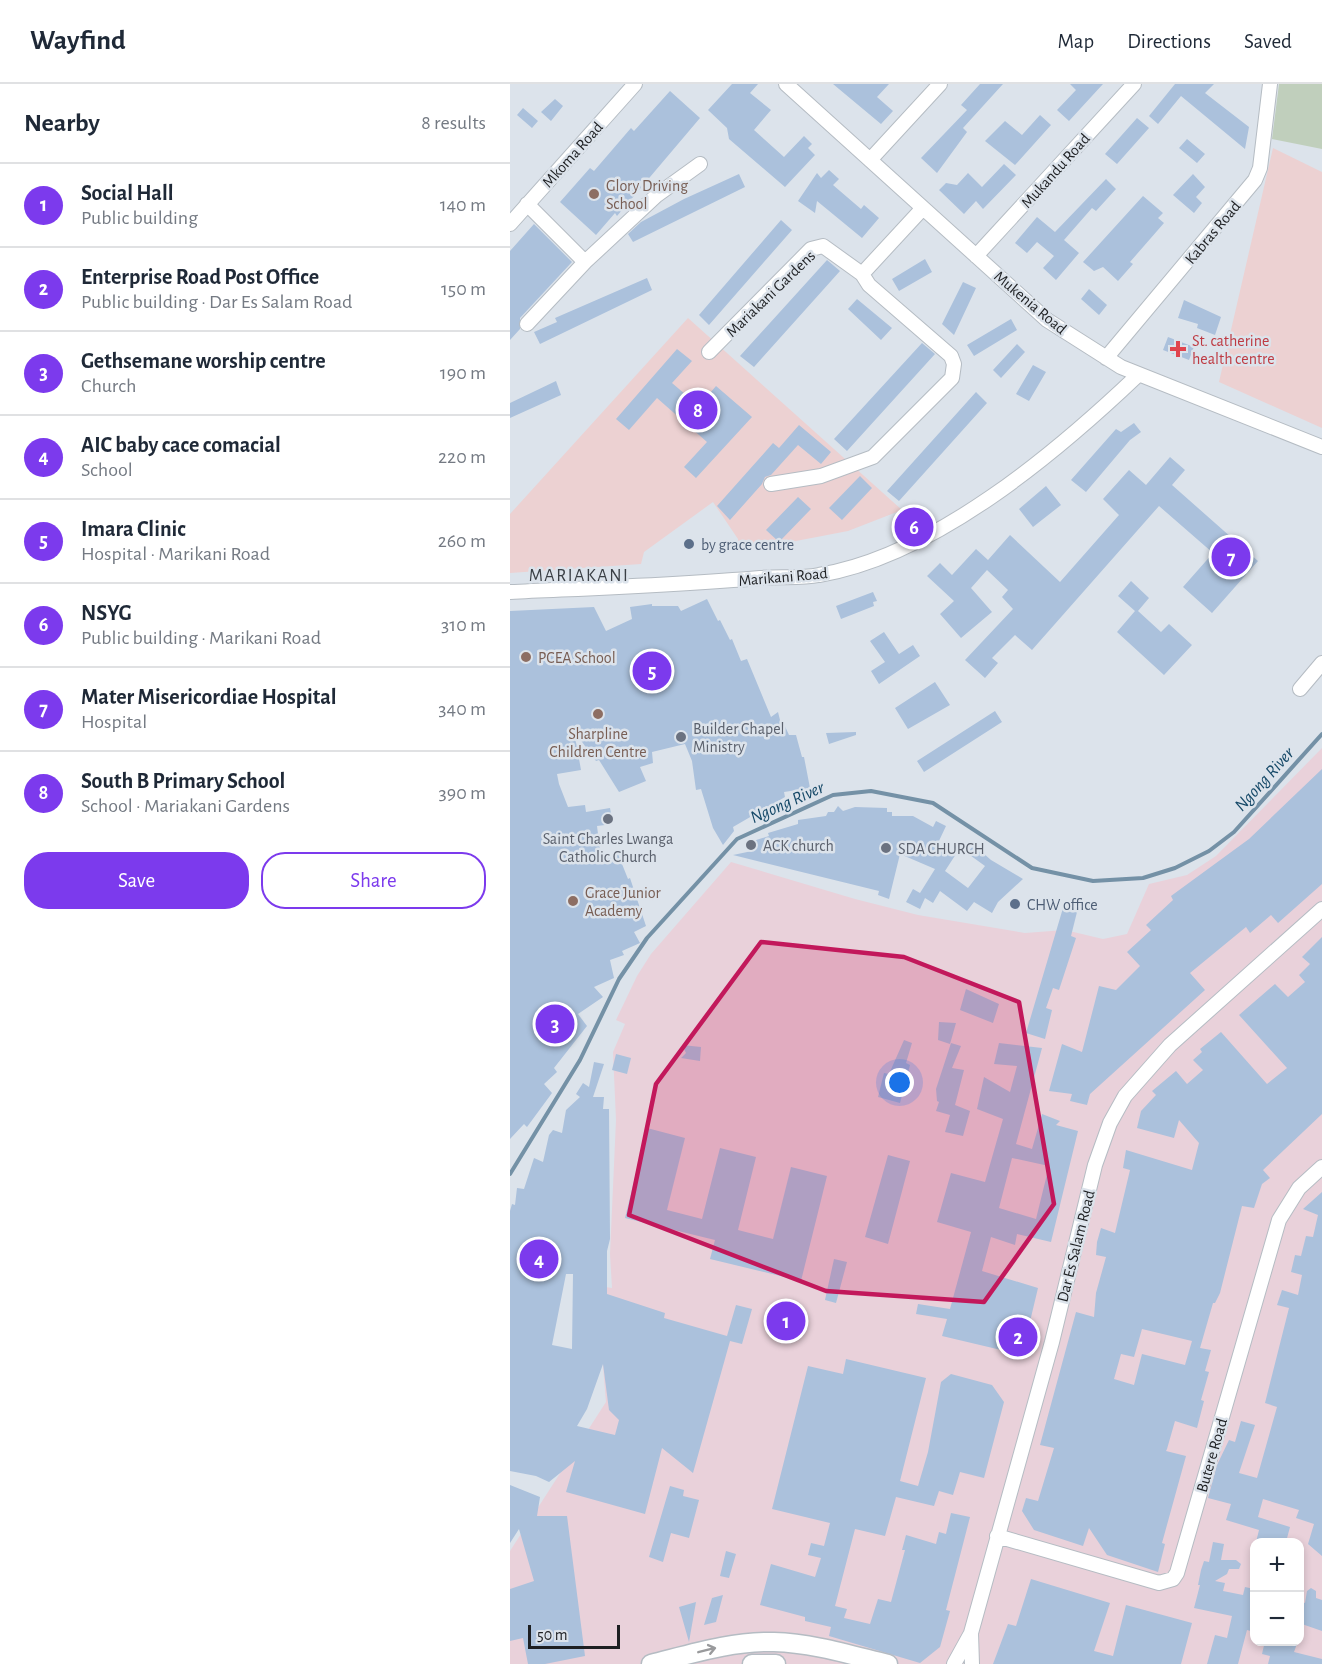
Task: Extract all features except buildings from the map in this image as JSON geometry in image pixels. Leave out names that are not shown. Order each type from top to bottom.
[{"type":"main road","points":[[651,1664],[730,1645],[775,1642],[821,1648],[888,1664]]},
{"type":"main road","points":[[752,1664],[776,1664]]},
{"type":"street","name":"Mkoma Road","points":[[510,224],[635,84]]},
{"type":"street","name":"Mukenia Road","points":[[786,84],[1047,320],[1106,358],[1138,375],[1322,447]]},
{"type":"street","points":[[870,160],[940,84]]},
{"type":"street","name":"Mukandu Road","points":[[976,256],[1134,84]]},
{"type":"street","name":"Kabras Road","points":[[1106,358],[1256,180],[1260,168],[1269,84]]},
{"type":"street","points":[[527,324],[585,262],[657,195],[700,164]]},
{"type":"street","points":[[527,204],[585,262]]},
{"type":"street","points":[[862,274],[923,208]]},
{"type":"street","name":"Mariakani Gardens","points":[[709,352],[810,249],[823,246],[862,274],[869,285],[951,356],[954,364],[952,378],[873,457],[821,476],[771,484]]},
{"type":"street","name":"Marikani Road","points":[[510,592],[820,575],[873,559],[917,542],[964,517],[1073,432],[1138,375]]},
{"type":"street","points":[[1300,689],[1322,663]]},
{"type":"street","name":"Dar Es Salam Road","points":[[972,1664],[971,1633],[1052,1342],[1095,1165],[1110,1123],[1125,1096],[1170,1045],[1322,909]]},
{"type":"street","name":"Butere Road","points":[[997,1536],[1159,1583],[1173,1580],[1178,1573],[1273,1239],[1287,1204],[1299,1188],[1322,1167]]},
{"type":"street","points":[[954,1664],[971,1633]]},
{"type":"highlighted area","points":[[761,942],[904,957],[1019,1002],[1054,1204],[984,1302],[826,1291],[629,1215],[656,1084]]},
{"type":"shaded area","points":[[1273,148],[1322,172],[1322,428],[1219,382]]},
{"type":"shaded area","points":[[688,318],[902,510],[848,531],[739,552],[738,539],[713,502],[644,552],[641,564],[510,573],[510,514]]},
{"type":"shaded area","points":[[1322,748],[1322,1664],[510,1664],[510,1551],[606,1402],[601,1343],[605,1287],[612,1288],[610,1254],[616,1120],[613,1052],[625,1024],[616,1020],[637,976],[651,954],[731,862],[918,915],[1025,933],[1065,930],[1103,939],[1127,934],[1149,884],[1187,875],[1216,856]]},
{"type":"green space","points":[[1279,84],[1322,84],[1322,149],[1272,139]]},
{"type":"waterway","name":"Ngong River","points":[[510,1174],[580,1060],[619,979],[647,938],[737,839],[833,795],[871,791],[933,803],[1032,868],[1093,881],[1143,878],[1175,868],[1209,851],[1234,832],[1322,734]]},
{"type":"place","name":"Glory Driving School","points":[[594,194]]},
{"type":"place","name":"St. catherine health centre","points":[[1178,349]]},
{"type":"place","name":"South B Primary School","points":[[698,410]]},
{"type":"place","name":"NSYG","points":[[914,527]]},
{"type":"place","name":"by grace centre","points":[[689,544]]},
{"type":"place","name":"Mater Misericordiae Hospital","points":[[1231,557]]},
{"type":"place","name":"PCEA School","points":[[526,657]]},
{"type":"place","name":"Imara Clinic","points":[[652,671]]},
{"type":"place","name":"Sharpline Children Centre","points":[[598,714]]},
{"type":"place","name":"Builder Chapel Ministry","points":[[681,737]]},
{"type":"place","name":"Saint Charles Lwanga Catholic Church","points":[[608,819]]},
{"type":"place","name":"ACK church","points":[[751,845]]},
{"type":"place","name":"SDA CHURCH","points":[[886,848]]},
{"type":"place","name":"Grace Junior Academy","points":[[573,901]]},
{"type":"place","name":"CHW office","points":[[1015,904]]},
{"type":"place","name":"Gethsemane worship centre","points":[[555,1024]]},
{"type":"place","name":"AIC baby cace comacial","points":[[539,1259]]},
{"type":"place","name":"Social Hall","points":[[786,1321]]},
{"type":"place","name":"Enterprise Road Post Office","points":[[1018,1337]]},
{"type":"district","name":"MARIAKANI","points":[[579,575]]}]
